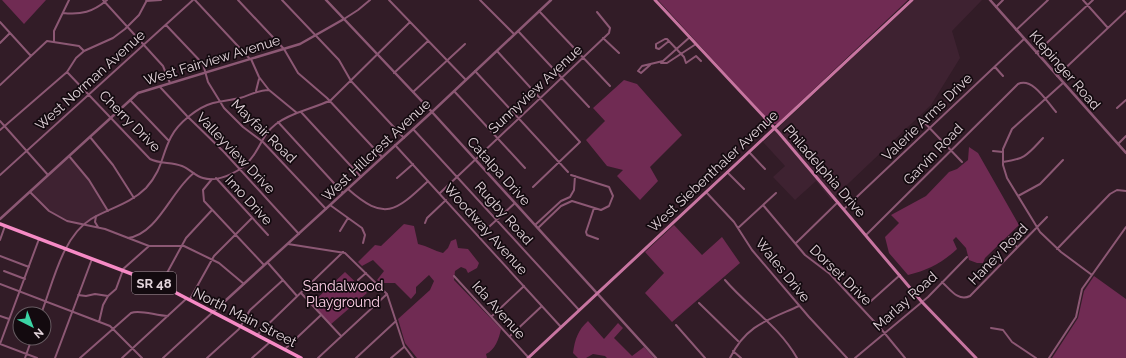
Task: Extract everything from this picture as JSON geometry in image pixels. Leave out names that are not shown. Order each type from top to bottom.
[{"type":"main road","name":"Philadelphia Drive","points":[[655,0],[774,129],[922,302],[976,358]]},
{"type":"main road","name":"West Siebenthaler Avenue","points":[[528,358],[912,0]]},
{"type":"main road","name":"North Main Street","points":[[0,224],[161,285],[285,349],[299,358]]},
{"type":"street","points":[[54,41],[53,34],[69,0]]},
{"type":"street","points":[[0,130],[67,72],[73,62],[84,51],[113,38],[128,27],[139,15],[146,0],[161,0]]},
{"type":"street","points":[[194,0],[250,59],[259,77],[269,90],[297,113]]},
{"type":"street","name":"West Norman Avenue","points":[[0,175],[194,0]]},
{"type":"street","points":[[238,0],[284,49],[298,73],[329,101],[382,157]]},
{"type":"street","points":[[282,0],[341,63],[351,81],[404,138]]},
{"type":"street","name":"Catalpa Drive","points":[[326,0],[432,112],[656,358]]},
{"type":"street","name":"West Fairview Avenue","points":[[0,219],[140,92],[303,43],[344,19],[369,0]]},
{"type":"street","points":[[389,0],[466,80]]},
{"type":"street","points":[[480,0],[514,34]]},
{"type":"street","name":"West Hillcrest Avenue","points":[[213,312],[404,138],[550,0]]},
{"type":"street","name":"Klepinger Road","points":[[990,0],[1126,153]]},
{"type":"street","points":[[996,7],[1004,0]]},
{"type":"street","points":[[1016,30],[1048,0]]},
{"type":"street","points":[[1083,0],[1108,28]]},
{"type":"street","points":[[1036,53],[1093,0]]},
{"type":"street","points":[[63,13],[84,13],[96,8],[105,1],[164,68],[170,83]]},
{"type":"street","points":[[539,11],[610,86]]},
{"type":"street","points":[[597,12],[610,28],[608,33],[603,38],[619,54]]},
{"type":"street","points":[[1056,76],[1126,12]]},
{"type":"street","points":[[0,22],[31,56]]},
{"type":"street","points":[[264,266],[204,201],[202,194],[204,188],[214,178],[240,169],[253,157],[261,140],[278,122],[329,101],[410,22]]},
{"type":"street","name":"Mayfair Road","points":[[166,25],[202,63],[220,102],[235,119],[261,140],[326,209]]},
{"type":"street","points":[[518,31],[588,107]]},
{"type":"street","points":[[0,43],[10,33]]},
{"type":"street","points":[[660,63],[690,37]]},
{"type":"street","name":"Sunnyview Avenue","points":[[440,193],[603,38]]},
{"type":"street","points":[[669,41],[662,47],[656,48],[656,44],[664,39],[669,41],[682,55],[686,63],[696,56],[700,61]]},
{"type":"street","name":"Valerie Arms Drive","points":[[844,209],[1024,39]]},
{"type":"street","points":[[0,85],[48,41],[79,46],[84,51]]},
{"type":"street","points":[[394,73],[428,41]]},
{"type":"street","points":[[413,92],[465,44]]},
{"type":"street","points":[[650,65],[643,72],[639,73],[638,71],[642,66],[660,63],[666,63],[682,55],[696,44]]},
{"type":"street","points":[[496,51],[580,142],[533,187]]},
{"type":"street","points":[[995,67],[1003,76]]},
{"type":"street","points":[[475,71],[568,172]]},
{"type":"street","name":"Cherry Drive","points":[[67,72],[147,157],[156,162],[179,165],[202,178],[214,178]]},
{"type":"street","points":[[256,91],[259,77]]},
{"type":"street","name":"Garvin Road","points":[[866,235],[937,165],[950,149],[1014,87],[1021,82],[1029,83],[1045,99]]},
{"type":"street","points":[[1063,83],[1012,129],[1005,142],[1003,162],[1005,174],[1036,228],[1057,249],[1092,275]]},
{"type":"street","name":"Valleyview Drive","points":[[159,86],[240,169],[299,234]]},
{"type":"street","points":[[44,306],[72,236],[82,226],[96,216],[134,198],[152,181],[163,163],[169,142],[176,129],[202,107],[240,98],[256,91],[269,90]]},
{"type":"street","points":[[454,91],[525,168]]},
{"type":"street","points":[[1045,99],[1056,112]]},
{"type":"street","points":[[130,100],[169,142]]},
{"type":"street","points":[[1117,108],[1126,100]]},
{"type":"street","points":[[301,112],[361,177]]},
{"type":"street","points":[[920,118],[962,162]]},
{"type":"street","points":[[0,121],[48,175]]},
{"type":"street","points":[[278,122],[343,193]]},
{"type":"street","name":"Rugby Road","points":[[413,129],[579,310]]},
{"type":"street","points":[[1118,144],[1126,136]]},
{"type":"street","points":[[90,137],[114,165],[134,198]]},
{"type":"street","points":[[1003,162],[1024,157],[1033,150],[1043,138]]},
{"type":"street","name":"Woodway Avenue","points":[[395,145],[561,327]]},
{"type":"street","points":[[993,151],[1003,152]]},
{"type":"street","points":[[749,152],[765,169]]},
{"type":"street","points":[[69,156],[89,180],[108,211]]},
{"type":"street","points":[[1018,196],[1042,181],[1063,160]]},
{"type":"street","points":[[397,178],[413,164]]},
{"type":"street","points":[[727,172],[744,189]]},
{"type":"street","points":[[127,238],[137,236],[157,219],[182,184],[194,173]]},
{"type":"street","points":[[536,226],[561,206],[572,201],[604,210],[609,206],[613,196],[612,190],[608,187],[571,174]]},
{"type":"street","points":[[536,226],[558,204],[570,197],[574,190],[575,176]]},
{"type":"street","name":"Imo Drive","points":[[214,178],[268,235]]},
{"type":"street","points":[[348,189],[371,206],[387,210],[403,204],[428,181]]},
{"type":"street","points":[[1057,249],[1110,194],[1117,190],[1126,192]]},
{"type":"street","points":[[30,192],[54,214],[67,221],[82,226],[98,227],[149,246],[181,246],[212,259],[244,284]]},
{"type":"street","name":"Wales Drive","points":[[706,192],[738,228],[752,250],[799,306],[847,358]]},
{"type":"street","points":[[738,228],[776,193]]},
{"type":"street","points":[[570,197],[572,201]]},
{"type":"street","points":[[425,223],[427,218],[446,200]]},
{"type":"street","points":[[796,243],[838,202]]},
{"type":"street","points":[[479,236],[515,203]]},
{"type":"street","points":[[330,205],[363,230],[365,235],[364,243]]},
{"type":"street","name":"Dorset Drive","points":[[763,205],[808,258],[830,274],[885,333],[905,358]]},
{"type":"street","points":[[594,208],[586,232],[587,235],[598,240]]},
{"type":"street","points":[[161,285],[181,246],[195,227],[212,210]]},
{"type":"street","points":[[96,216],[95,222],[98,227]]},
{"type":"street","name":"Haney Road","points":[[942,282],[958,297],[968,298],[1047,217]]},
{"type":"street","points":[[122,358],[188,300],[212,259],[252,218]]},
{"type":"street","points":[[340,231],[348,218]]},
{"type":"street","points":[[0,240],[5,226]]},
{"type":"street","points":[[1049,358],[1076,317],[1082,289],[1126,227]]},
{"type":"street","points":[[137,236],[139,243]]},
{"type":"street","points":[[1009,237],[1018,248]]},
{"type":"street","points":[[37,358],[0,344],[39,239]]},
{"type":"street","points":[[288,244],[343,252],[387,294],[404,347],[413,358]]},
{"type":"street","points":[[99,322],[101,309],[108,296],[116,289],[122,270],[149,246]]},
{"type":"street","points":[[257,335],[343,252]]},
{"type":"street","points":[[0,256],[29,267]]},
{"type":"street","name":"Marlay Road","points":[[855,358],[922,302],[967,257]]},
{"type":"street","points":[[55,358],[92,259]]},
{"type":"street","points":[[268,263],[297,296]]},
{"type":"street","points":[[4,271],[25,279]]},
{"type":"street","points":[[358,280],[366,273]]},
{"type":"street","points":[[872,300],[900,275]]},
{"type":"street","name":"Ida Avenue","points":[[454,276],[492,316],[528,358]]},
{"type":"street","points":[[207,358],[240,327],[250,310],[283,280]]},
{"type":"street","points":[[725,280],[784,338],[797,358]]},
{"type":"street","points":[[0,284],[112,328],[142,358]]},
{"type":"street","points":[[492,316],[524,286]]},
{"type":"street","points":[[300,293],[341,336]]},
{"type":"street","points":[[78,295],[86,296],[95,294],[108,296]]},
{"type":"street","points":[[318,358],[387,294]]},
{"type":"street","points":[[699,303],[738,342]]},
{"type":"street","points":[[510,336],[542,306]]},
{"type":"street","points":[[730,358],[738,342],[747,333],[766,320],[799,306]]},
{"type":"street","points":[[80,358],[112,328],[134,311],[168,316]]},
{"type":"street","points":[[163,358],[213,312]]},
{"type":"street","points":[[285,349],[320,315]]},
{"type":"street","points":[[0,316],[9,320]]},
{"type":"street","points":[[356,358],[396,321]]},
{"type":"street","points":[[676,325],[705,358]]},
{"type":"street","points":[[991,328],[1003,330],[1012,342],[1036,358]]},
{"type":"street","points":[[252,358],[270,342]]},
{"type":"street","points":[[25,358],[29,346]]},
{"type":"street","points":[[391,358],[404,347]]},
{"type":"street","points":[[733,352],[741,358]]},
{"type":"shaded area","points":[[914,0],[982,0],[952,31],[960,58],[931,105],[831,200],[816,181],[795,200],[773,177],[785,166],[763,142]]},
{"type":"shaded area","points":[[69,156],[89,180],[108,211],[82,226],[67,221],[54,214],[30,192]]},
{"type":"green space","points":[[2,0],[46,0],[24,24]]},
{"type":"green space","points":[[658,0],[908,0],[777,124],[772,124]]},
{"type":"green space","points":[[624,80],[637,84],[682,135],[650,167],[658,181],[640,200],[617,176],[623,170],[607,166],[586,140],[605,121],[593,108]]},
{"type":"green space","points":[[969,147],[978,153],[1019,225],[985,258],[983,263],[977,263],[969,260],[966,248],[956,237],[953,240],[957,249],[946,258],[922,271],[908,275],[889,253],[885,237],[899,223],[891,215],[926,196],[949,172],[957,169],[968,160]]},
{"type":"green space","points":[[404,224],[414,226],[418,244],[443,253],[448,248],[451,241],[456,239],[458,248],[468,249],[479,263],[477,268],[468,273],[466,269],[461,267],[455,271],[454,280],[501,329],[496,344],[492,350],[486,354],[487,358],[417,358],[405,343],[398,319],[430,290],[434,281],[429,275],[416,287],[416,293],[411,299],[395,283],[381,283],[377,280],[384,271],[373,260],[362,266],[358,262],[375,245],[381,246]]},
{"type":"green space","points":[[674,225],[702,255],[722,237],[740,263],[672,322],[645,293],[664,273],[645,252]]},
{"type":"green space","name":"Sandalwood Playground","points":[[345,272],[367,293],[330,325],[311,304]]},
{"type":"green space","points":[[1094,276],[1126,299],[1126,358],[1052,358],[1078,318],[1084,291]]},
{"type":"green space","points":[[588,321],[604,339],[618,323],[623,328],[614,338],[632,356],[644,347],[654,358],[607,358],[605,356],[593,354],[586,358],[578,358],[573,353],[575,343],[579,331]]}]
